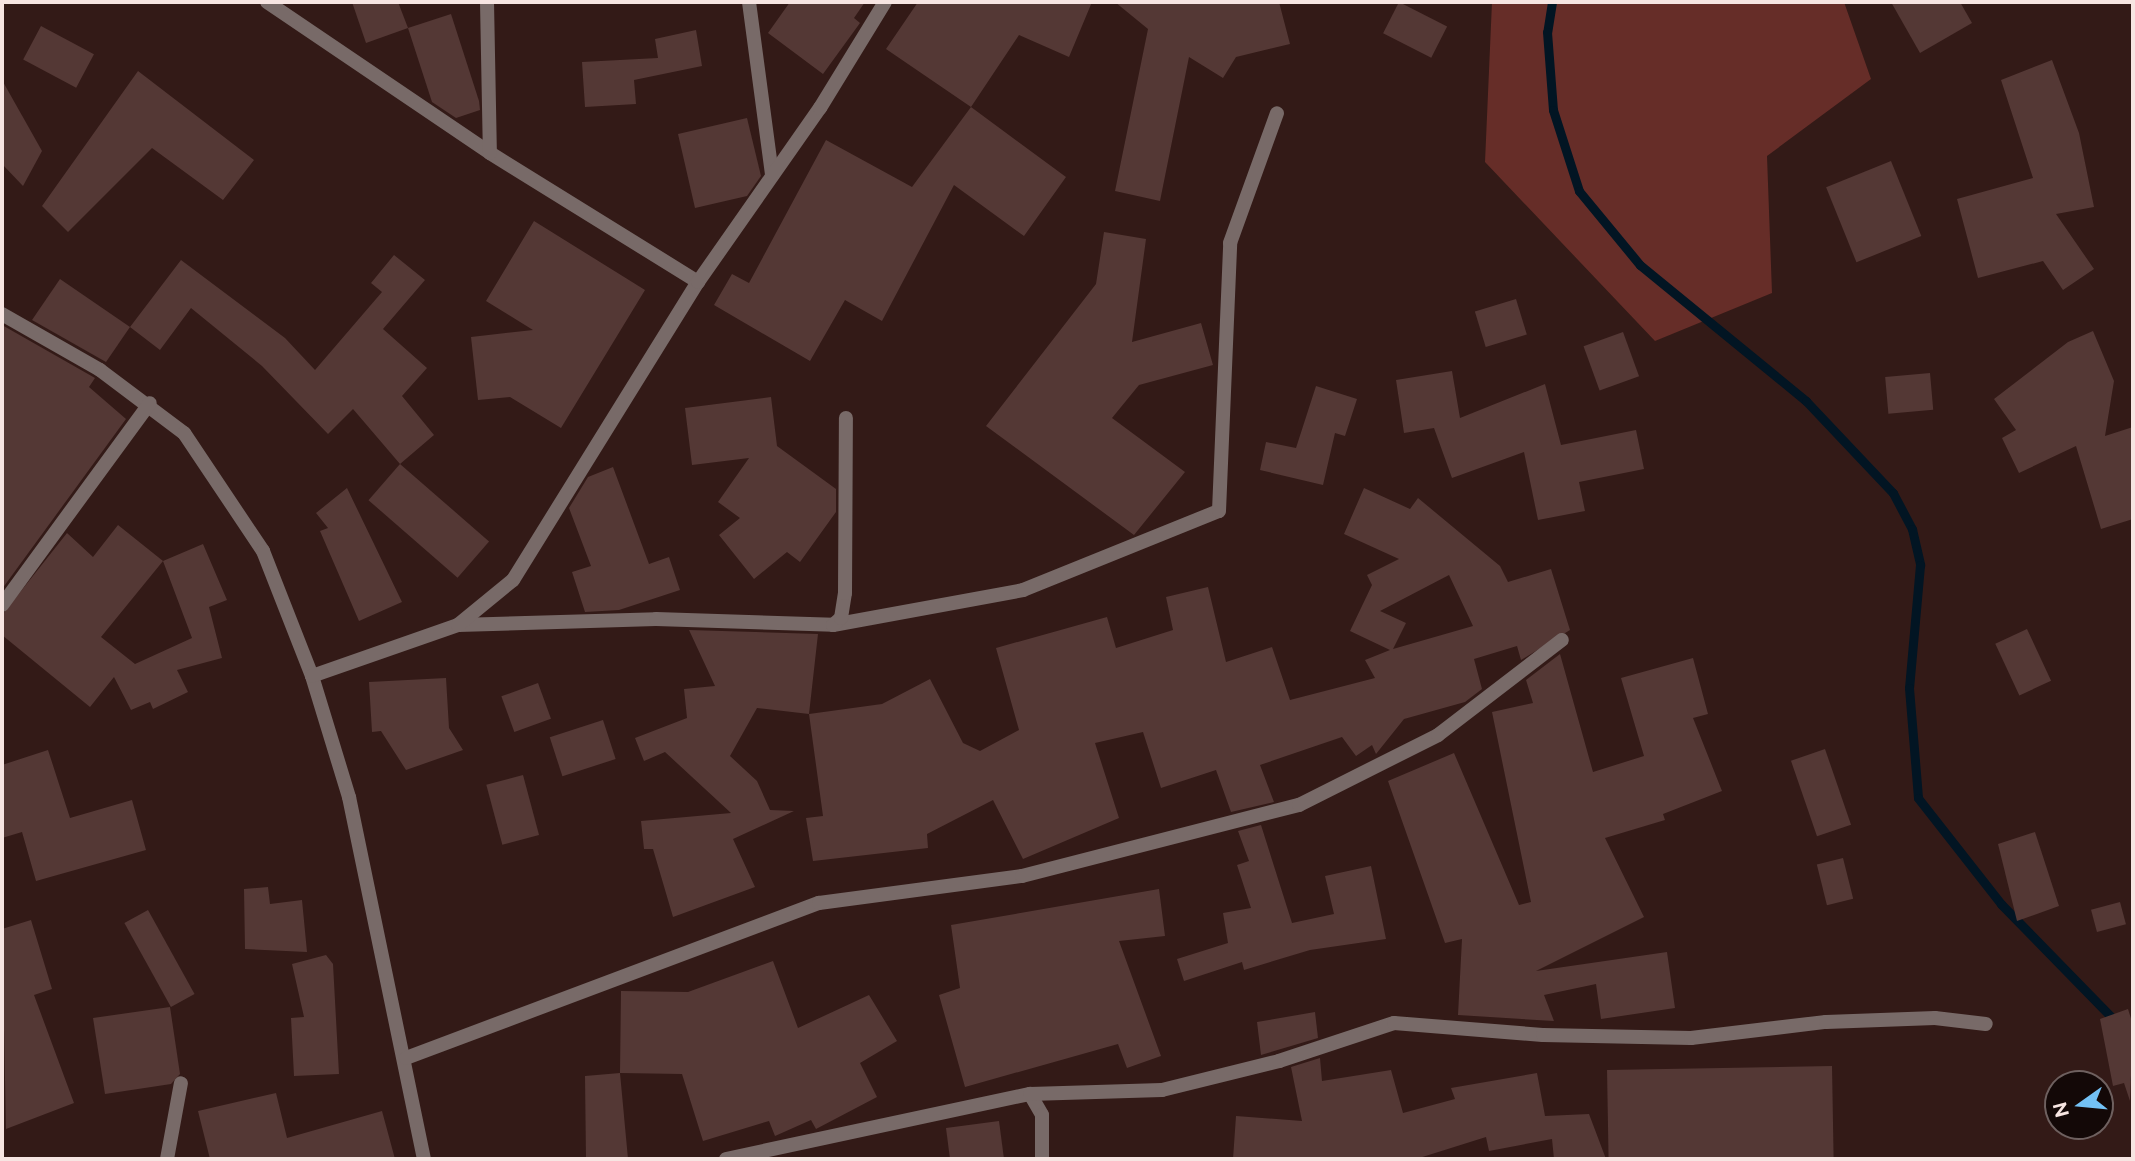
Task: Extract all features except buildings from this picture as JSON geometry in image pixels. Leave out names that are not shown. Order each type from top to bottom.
[{"type":"street","points":[[267,2],[490,153],[698,282]]},
{"type":"street","points":[[487,2],[490,153]]},
{"type":"street","points":[[749,2],[772,175]]},
{"type":"street","points":[[458,625],[513,580],[698,282],[772,175],[885,2]]},
{"type":"street","points":[[312,676],[458,625],[656,619],[833,625],[1023,590],[1219,511],[1230,243],[1278,113]]},
{"type":"street","points":[[2,314],[150,402],[184,433],[230,495],[263,551],[312,676],[352,810],[424,1159]]},
{"type":"street","points":[[2,605],[150,402]]},
{"type":"street","points":[[833,625],[841,618],[845,593],[846,418]]},
{"type":"street","points":[[405,1058],[819,903],[1023,876],[1299,805],[1438,735],[1562,640]]},
{"type":"street","points":[[726,1159],[1030,1094],[1162,1090],[1279,1061],[1394,1023],[1543,1035],[1691,1038],[1826,1022],[1935,1018],[1986,1024]]},
{"type":"street","points":[[167,1159],[181,1083]]},
{"type":"street","points":[[1030,1094],[1042,1115],[1042,1159]]},
{"type":"shaded area","points":[[1492,2],[1844,2],[1871,79],[1767,156],[1772,293],[1655,341],[1485,162]]},
{"type":"waterway","points":[[1552,2],[1547,32],[1553,110],[1579,191],[1640,265],[1806,401],[1893,493],[1912,529],[1920,565],[1909,688],[1918,798],[2001,904],[2119,1025]]},
{"type":"waterway","points":[[2128,1058],[2133,1077]]}]
